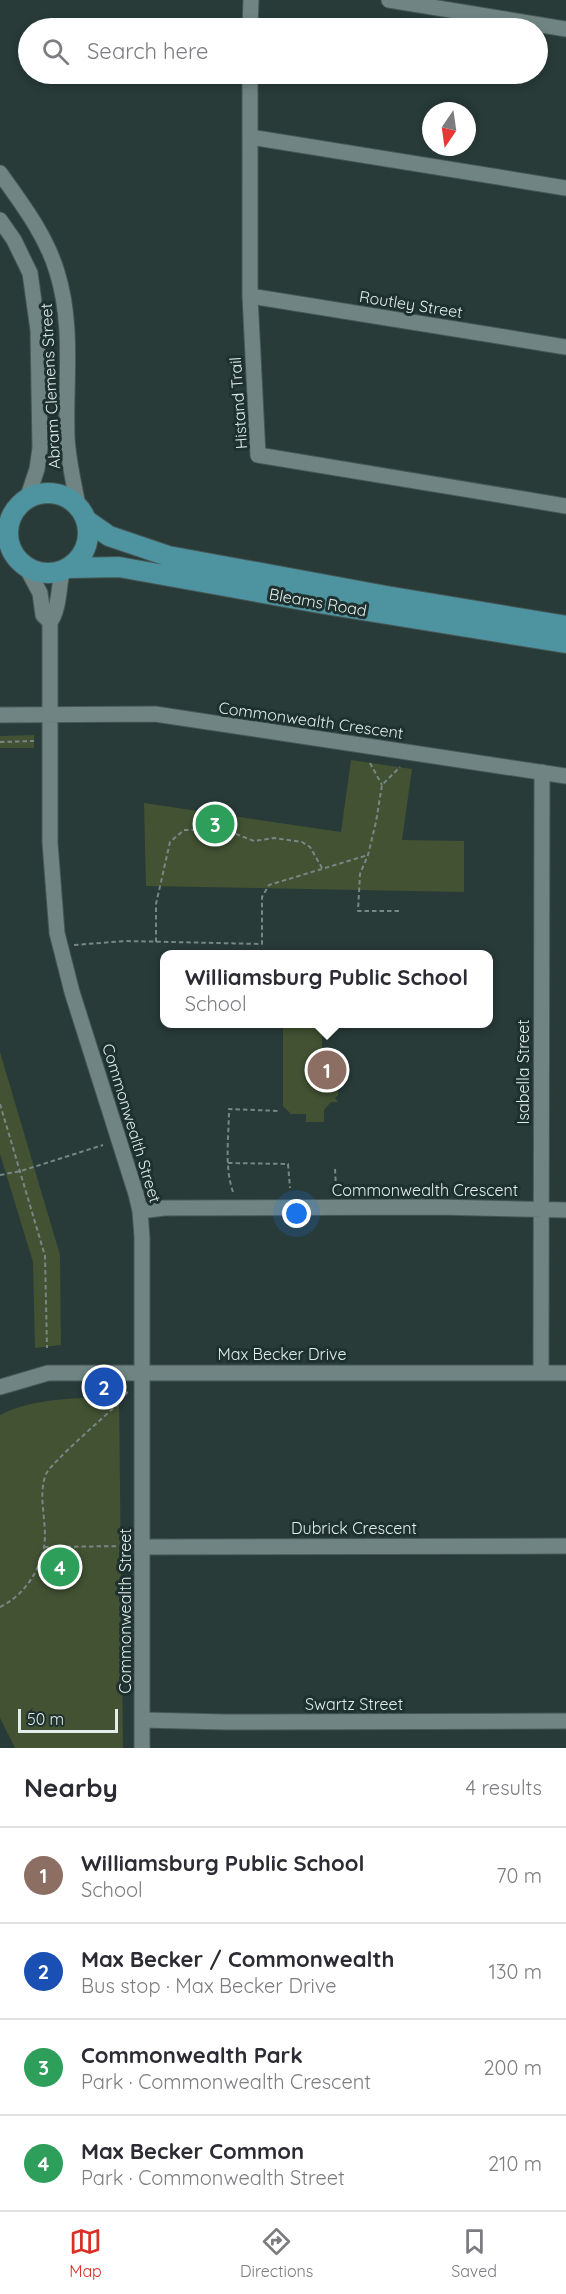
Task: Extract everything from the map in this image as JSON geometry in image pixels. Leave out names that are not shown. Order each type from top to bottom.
[{"type":"main road","points":[[0,509],[48,493],[59,495],[82,513],[88,542],[78,561],[66,570],[50,574],[38,572],[13,556],[8,539],[8,527],[12,516],[25,501]]},
{"type":"main road","name":"Bleams Road","points":[[82,513],[109,536],[168,556],[566,626]]},
{"type":"main road","name":"Bleams Road","points":[[66,570],[119,567],[319,603],[566,643]]},
{"type":"street","points":[[250,18],[251,0]]},
{"type":"street","points":[[389,0],[499,18]]},
{"type":"street","points":[[548,26],[566,29]]},
{"type":"street","name":"Histand Trail","points":[[250,84],[250,296],[258,454],[566,506]]},
{"type":"street","points":[[250,137],[566,188]]},
{"type":"street","name":"Abram Clemens Street","points":[[2,180],[35,224],[48,249],[63,294],[68,360],[67,438],[82,513]]},
{"type":"street","name":"Abram Clemens Street","points":[[0,220],[14,240],[30,273],[38,330],[40,448],[37,469],[25,501]]},
{"type":"street","name":"Routley Street","points":[[250,296],[566,347]]},
{"type":"street","name":"Commonwealth Street","points":[[13,556],[39,593],[43,615],[50,622]]},
{"type":"street","name":"Commonwealth Street","points":[[66,570],[57,594],[56,615],[50,622],[50,843],[60,946],[72,992],[140,1211],[143,1372],[142,1748]]},
{"type":"street","name":"Commonwealth Crescent","points":[[0,715],[154,714],[566,776]]},
{"type":"street","name":"Isabella Street","points":[[541,1372],[542,772]]},
{"type":"street","name":"Commonwealth Crescent","points":[[140,1211],[164,1208],[436,1207],[566,1210]]},
{"type":"street","name":"Max Becker Drive","points":[[0,1387],[48,1373],[566,1373]]},
{"type":"street","name":"Dubrick Crescent","points":[[143,1547],[566,1546]]},
{"type":"street","name":"Swartz Street","points":[[142,1720],[226,1722],[566,1720]]},
{"type":"path","points":[[0,742],[34,741]]},
{"type":"path","points":[[370,763],[382,785]]},
{"type":"path","points":[[399,910],[358,911],[360,874],[368,855],[382,785],[400,767]]},
{"type":"path","points":[[156,942],[156,904],[168,850],[170,842],[184,830],[226,830],[254,840],[274,838],[302,842],[310,847],[323,869]]},
{"type":"path","points":[[60,946],[125,941],[261,944],[262,897],[269,885],[368,855]]},
{"type":"path","points":[[0,1104],[45,1256],[46,1348]]},
{"type":"path","points":[[233,1192],[228,1163],[229,1109],[280,1111]]},
{"type":"path","points":[[0,1175],[21,1171],[103,1145]]},
{"type":"path","points":[[228,1163],[288,1164],[290,1188]]},
{"type":"path","points":[[335,1169],[336,1187]]},
{"type":"path","points":[[0,1607],[24,1591],[44,1546],[42,1499],[46,1472],[118,1404],[143,1372]]},
{"type":"path","points":[[44,1546],[127,1546]]},
{"type":"green space","points":[[34,735],[34,748],[0,748],[0,736]]},
{"type":"green space","points":[[351,760],[412,769],[402,840],[464,841],[464,892],[146,886],[144,803],[341,832]]},
{"type":"green space","points":[[283,1028],[338,1028],[338,1031],[322,1031],[322,1069],[338,1069],[338,1095],[335,1098],[338,1102],[331,1102],[324,1110],[324,1122],[306,1122],[306,1114],[291,1114],[283,1106]]},
{"type":"green space","points":[[0,1052],[60,1255],[61,1345],[35,1348],[33,1262],[0,1154]]},
{"type":"green space","points":[[119,1397],[123,1748],[15,1748],[0,1718],[0,1415],[43,1402],[74,1398]]},
{"type":"place","name":"Commonwealth Park","points":[[215,824]]},
{"type":"place","name":"Williamsburg Public School","points":[[327,1070]]},
{"type":"place","name":"Max Becker / Commonwealth","points":[[104,1387]]},
{"type":"place","name":"Max Becker Common","points":[[60,1567]]}]
